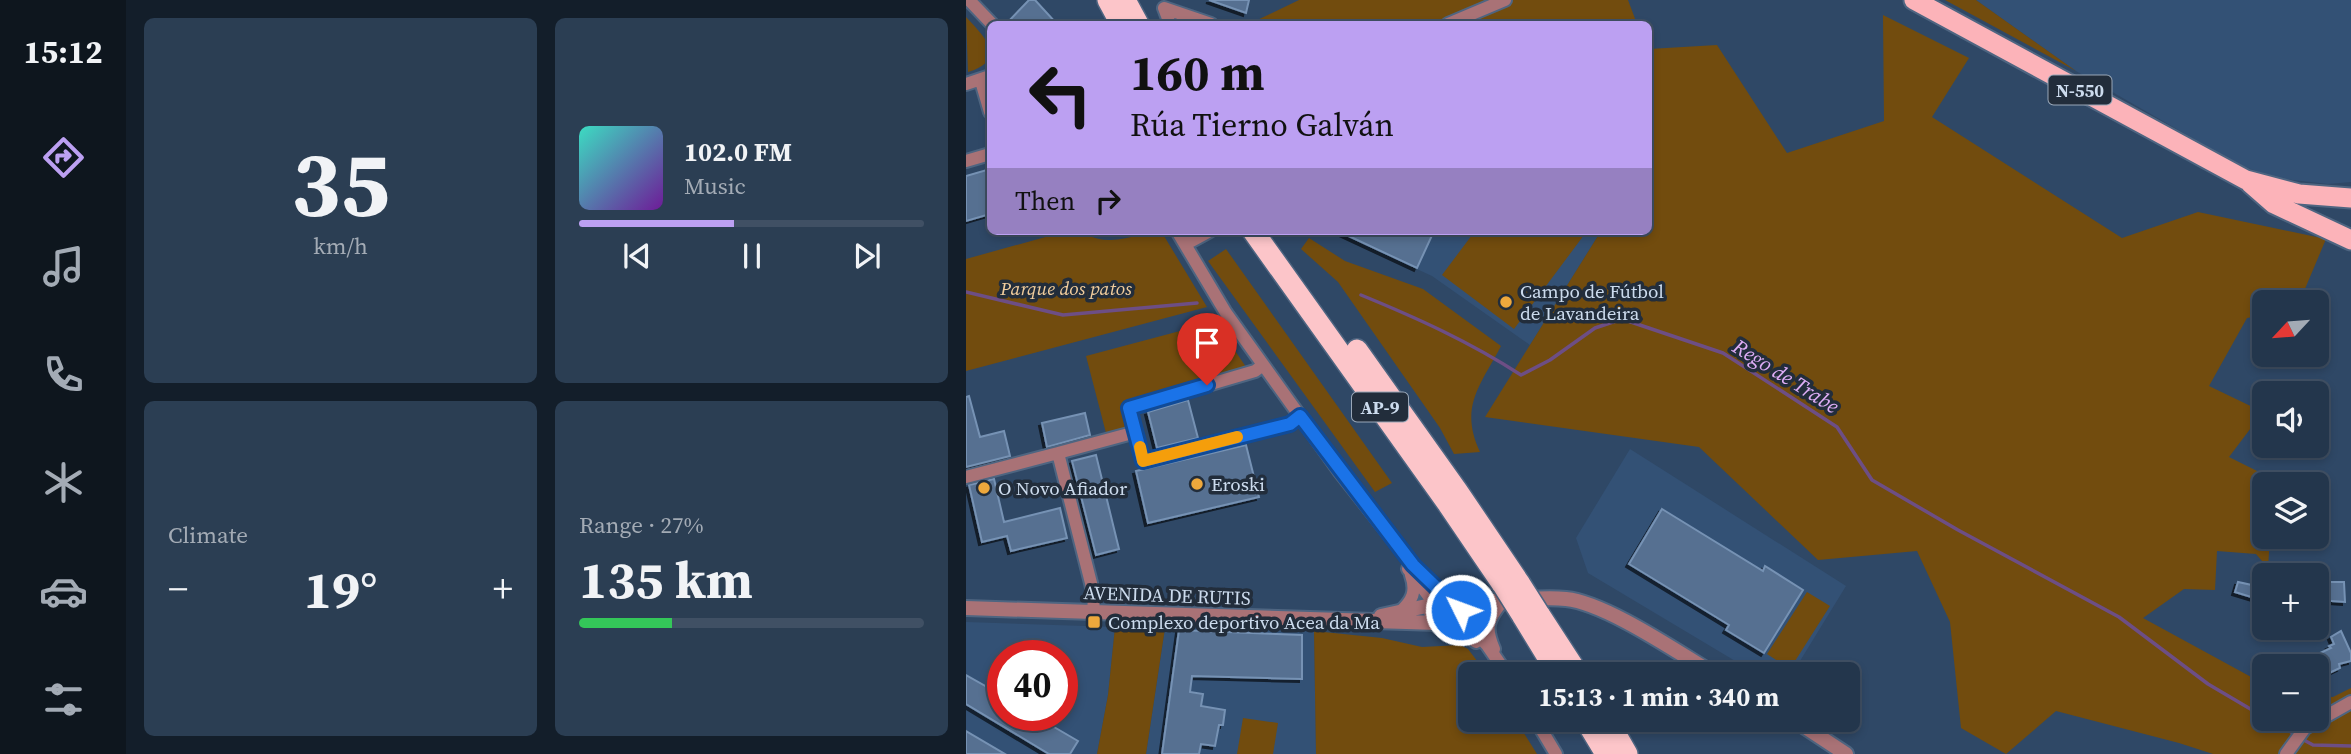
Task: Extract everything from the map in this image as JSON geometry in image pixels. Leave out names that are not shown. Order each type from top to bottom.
[{"type":"highway","points":[[1108,0],[1119,21]]},
{"type":"highway","points":[[1125,0],[1136,21]]},
{"type":"highway","name":"N-550","points":[[1914,0],[2246,180],[2274,204],[2351,240]]},
{"type":"highway","name":"N-550","points":[[2246,180],[2299,194],[2351,198]]},
{"type":"highway","name":"AP-9","points":[[1256,235],[1508,591],[1568,662]]},
{"type":"highway","name":"AP-9","points":[[1273,235],[1400,410],[1508,591]]},
{"type":"highway","name":"AP-9","points":[[1531,615],[1553,662]]},
{"type":"highway","points":[[1593,732],[1606,754]]},
{"type":"highway","points":[[1614,732],[1627,754]]},
{"type":"street","points":[[969,0],[989,21]]},
{"type":"street","points":[[1455,21],[1504,0]]},
{"type":"street","points":[[1169,21],[1164,8],[1202,21]]},
{"type":"street","points":[[966,84],[986,78]]},
{"type":"street","points":[[966,161],[987,155]]},
{"type":"street","points":[[1180,235],[1226,313],[1263,365],[1385,530],[1441,600]]},
{"type":"street","points":[[1186,244],[1203,235]]},
{"type":"street","points":[[1263,365],[1246,373],[1129,408],[1143,461],[1290,424],[1300,416]]},
{"type":"street","points":[[966,477],[1136,432]]},
{"type":"street","points":[[1058,453],[1091,583],[1093,611]]},
{"type":"street","points":[[1385,530],[1415,585],[1410,603],[1400,612]]},
{"type":"street","points":[[1410,572],[1441,600],[1460,605],[1452,619]]},
{"type":"street","points":[[1502,662],[1488,629],[1489,618],[1508,591]]},
{"type":"street","name":"AVENIDA DE RUTIS","points":[[966,608],[1452,619],[1508,591]]},
{"type":"street","name":"AVENIDA DE RUTIS","points":[[1366,619],[1441,600],[1470,601],[1508,591],[1587,603],[1623,620],[1694,662]]},
{"type":"street","points":[[1441,600],[1432,615],[1452,619],[1498,662]]},
{"type":"street","points":[[2286,754],[2305,728],[2351,702]]},
{"type":"street","points":[[1543,732],[1556,754]]},
{"type":"street","points":[[1813,732],[1846,754]]},
{"type":"shaded area","points":[[1976,0],[2351,0],[2351,182],[2328,184],[2276,178],[2239,165],[2076,71]]},
{"type":"shaded area","points":[[1343,235],[1599,235],[1530,345],[1432,276]]},
{"type":"shaded area","points":[[1630,449],[1846,586],[1799,662],[1737,662],[1588,573],[1576,538]]},
{"type":"shaded area","points":[[966,622],[1115,627],[1108,695],[1097,754],[966,754]]},
{"type":"shaded area","points":[[1165,628],[1314,630],[1316,754],[1146,754]]},
{"type":"green space","points":[[1299,0],[1628,0],[1636,21],[1255,21]]},
{"type":"green space","points":[[1945,0],[1976,0],[2076,71]]},
{"type":"green space","points":[[1883,15],[1969,58],[1932,117],[2122,238],[2198,212],[2326,239],[2304,290],[2252,290],[2252,317],[2247,318],[2209,386],[2252,407],[2252,427],[2229,457],[2259,472],[2252,472],[2252,549],[2269,549],[2268,563],[2264,563],[2256,554],[2217,551],[2215,590],[2184,589],[2143,618],[2252,677],[2252,731],[2329,731],[2329,697],[2351,688],[2351,754],[2213,754],[2056,711],[2006,754],[1961,728],[1950,622],[1917,551],[1818,560],[1699,447],[1485,417],[1599,235],[1652,235],[1652,49],[1717,45],[1787,153],[1884,121]]},
{"type":"green space","points":[[966,17],[987,43],[987,61],[968,72]]},
{"type":"green space","name":"Parque dos patos","points":[[1053,235],[1085,235],[1111,240],[1138,235],[1163,235],[1207,307],[966,371],[966,259]]},
{"type":"green space","name":"Campo de Fútbol de Lavandeira","points":[[1472,235],[1584,235],[1514,329],[1442,275]]},
{"type":"green space","points":[[1309,238],[1345,261],[1423,289],[1501,346],[1480,385],[1472,409],[1471,422],[1480,452],[1454,454],[1440,428],[1338,282],[1301,249]]},
{"type":"green space","points":[[1226,249],[1392,483],[1375,492],[1208,261]]},
{"type":"green space","points":[[1217,324],[1248,370],[1124,405],[1125,428],[1106,433],[1086,356],[1195,327],[1210,328]]},
{"type":"green space","points":[[1807,592],[1830,606],[1794,662],[1779,662],[1767,654]]},
{"type":"green space","points":[[1115,627],[1165,628],[1146,754],[1097,754],[1108,695]]},
{"type":"green space","points":[[1314,631],[1382,638],[1422,647],[1460,645],[1468,649],[1478,662],[1458,662],[1458,732],[1523,732],[1537,754],[1316,754]]},
{"type":"green space","points":[[1243,718],[1278,723],[1273,754],[1237,754]]},
{"type":"building","points":[[1029,0],[1035,0],[1054,21],[1009,21]]},
{"type":"building","points":[[1209,0],[1249,0],[1246,13]]},
{"type":"building","points":[[987,170],[987,215],[966,221],[966,176]]},
{"type":"building","points":[[1347,235],[1432,235],[1417,268]]},
{"type":"building","points":[[969,396],[980,437],[1004,431],[1010,456],[966,467],[966,397]]},
{"type":"building","points":[[1188,400],[1198,438],[1157,448],[1148,412]]},
{"type":"building","points":[[1085,413],[1090,435],[1047,447],[1042,423]]},
{"type":"building","name":"Eroski","points":[[1246,445],[1259,497],[1148,523],[1136,471]]},
{"type":"building","points":[[1096,455],[1119,549],[1096,555],[1072,461]]},
{"type":"building","points":[[994,479],[1004,522],[1060,508],[1067,538],[1011,551],[1007,536],[982,542],[969,485]]},
{"type":"building","points":[[1662,509],[1763,571],[1765,566],[1803,590],[1764,653],[1726,630],[1729,625],[1629,564]]},
{"type":"building","points":[[2238,582],[2252,585],[2252,597],[2235,592]]},
{"type":"building","points":[[2329,582],[2344,582],[2345,602],[2329,601]]},
{"type":"building","points":[[1179,630],[1302,635],[1302,679],[1192,676],[1190,692],[1203,694],[1201,706],[1225,710],[1215,746],[1201,744],[1199,754],[1162,754]]},
{"type":"building","points":[[2341,631],[2351,653],[2351,661],[2339,664],[2340,668],[2329,673],[2329,654],[2320,653],[2334,644],[2331,637]]},
{"type":"building","points":[[966,675],[987,687],[987,717],[966,704]]},
{"type":"building","points":[[966,731],[1005,754],[966,754]]},
{"type":"building","points":[[1011,731],[1061,731],[1078,741],[1070,754],[1049,754]]},
{"type":"waterway","name":"Rego de Trabe","points":[[966,292],[1063,315],[1197,303]]},
{"type":"waterway","name":"Rego de Trabe","points":[[1361,295],[1443,331],[1521,375],[1550,360],[1595,328],[1622,319],[1723,353],[1837,427],[1872,480],[2119,617],[2208,684],[2252,710]]},
{"type":"waterway","name":"Rego de Trabe","points":[[2289,731],[2296,735]]},
{"type":"waterway","name":"Rego de Trabe","points":[[2302,739],[2313,745],[2351,746]]},
{"type":"slow traffic","points":[[1140,447],[1143,461],[1237,437]]},
{"type":"place","name":"Campo de Fútbol de Lavandeira","points":[[1506,302]]},
{"type":"place","name":"Eroski","points":[[1197,484]]},
{"type":"place","name":"O Novo Afiador","points":[[984,488]]},
{"type":"place","name":"Complexo deportivo Acea da Ma","points":[[1094,622]]},
{"type":"route","points":[[1207,385],[1129,408],[1143,461],[1290,424],[1300,416],[1413,565],[1444,595],[1454,597],[1461,610]]}]
